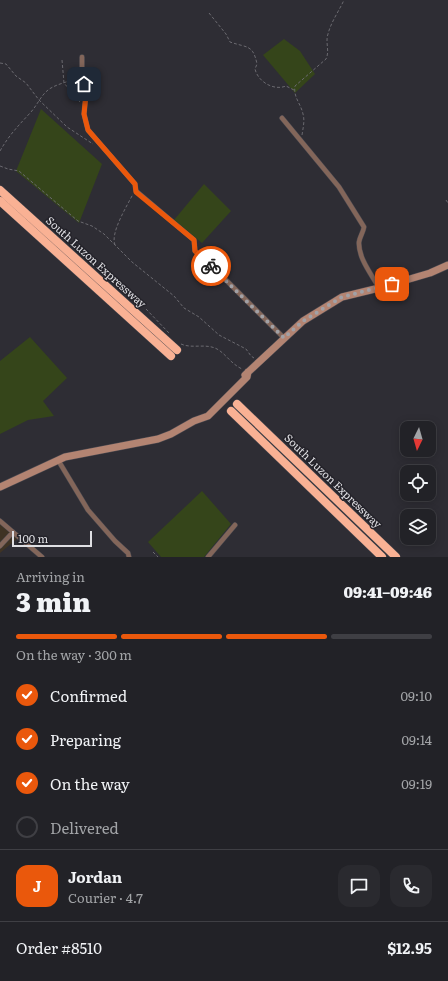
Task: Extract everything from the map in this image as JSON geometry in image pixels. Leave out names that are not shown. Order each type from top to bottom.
[{"type":"highway","name":"South Luzon Expressway","points":[[0,190],[176,350]]},
{"type":"highway","name":"South Luzon Expressway","points":[[0,201],[176,350]]},
{"type":"highway","name":"South Luzon Expressway","points":[[237,404],[396,557]]},
{"type":"highway","name":"South Luzon Expressway","points":[[231,411],[382,557]]},
{"type":"street","points":[[82,57],[82,72],[86,94],[84,114],[88,130],[135,184],[136,192],[194,240],[195,251],[284,338]]},
{"type":"street","points":[[282,118],[339,187],[364,227],[364,232],[360,237],[359,244],[361,256],[379,288]]},
{"type":"street","points":[[238,382],[303,321],[342,297],[430,273],[448,265]]},
{"type":"street","points":[[0,487],[71,455],[158,439],[171,434],[194,421],[208,416],[247,377],[248,372]]},
{"type":"street","points":[[58,460],[88,510],[115,541],[128,553],[129,557]]},
{"type":"street","points":[[0,521],[42,557]]},
{"type":"street","points":[[208,557],[235,525]]},
{"type":"street","points":[[0,546],[13,532]]},
{"type":"path","points":[[300,141],[304,127],[303,114],[296,99],[294,90],[295,86],[329,54],[326,42],[327,36],[330,26],[344,0]]},
{"type":"path","points":[[209,13],[226,34],[230,42],[248,46],[255,55],[257,64],[255,69],[256,75],[263,82],[270,86],[280,88],[286,86],[294,90]]},
{"type":"path","points":[[62,60],[64,83],[81,104],[84,114]]},
{"type":"path","points":[[0,63],[6,64],[16,76],[26,83],[39,100],[67,127],[94,145]]},
{"type":"path","points":[[0,151],[12,132],[50,89],[74,79],[82,72]]},
{"type":"path","points":[[0,166],[19,171],[78,221],[92,226],[104,234],[116,247],[174,296],[184,308],[200,317],[219,335],[246,349],[251,356],[260,361]]},
{"type":"path","points":[[116,247],[113,237],[136,189]]},
{"type":"path","points":[[146,309],[173,337]]},
{"type":"path","points":[[176,350],[187,346],[199,345],[216,349],[234,365],[248,372]]},
{"type":"path","points":[[153,552],[158,557]]},
{"type":"shaded area","points":[[0,524],[18,538],[0,553]]},
{"type":"green space","points":[[284,39],[300,51],[315,74],[295,93],[263,55]]},
{"type":"green space","points":[[41,109],[102,164],[79,223],[16,171]]},
{"type":"green space","points":[[204,184],[231,211],[202,243],[174,220]]},
{"type":"green space","points":[[30,337],[67,378],[43,401],[54,416],[28,420],[0,434],[0,361]]},
{"type":"green space","points":[[202,491],[231,524],[204,557],[161,557],[148,542]]},
{"type":"way so far","points":[[211,266],[284,338],[303,321],[342,297],[392,284]]},
{"type":"route","points":[[84,84],[86,94],[84,101],[84,114],[88,130],[95,140],[135,184],[136,192],[194,240],[195,251],[211,266]]}]
